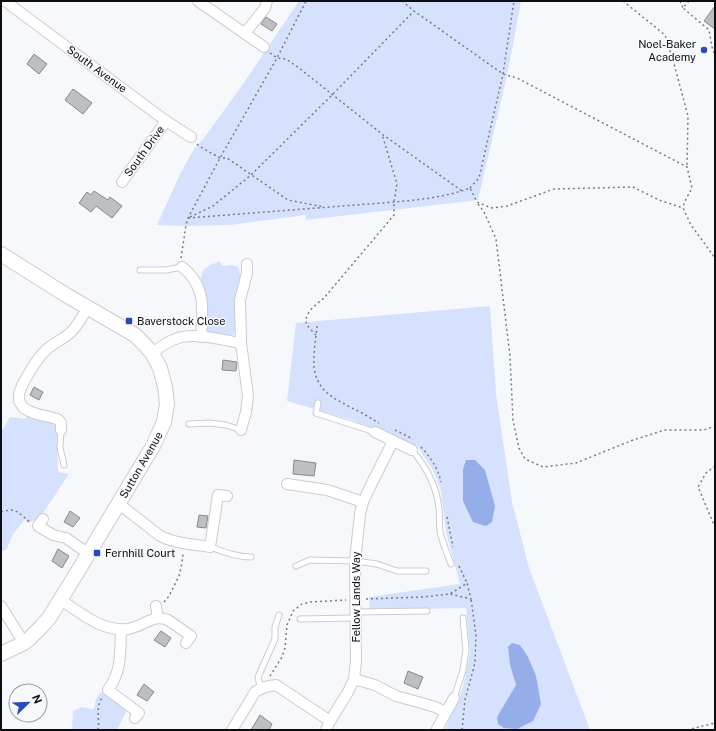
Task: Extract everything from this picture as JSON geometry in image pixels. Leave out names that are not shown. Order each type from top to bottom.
[{"type":"street","name":"South Avenue","points":[[5,1],[166,121],[191,137]]},
{"type":"street","points":[[198,1],[264,47]]},
{"type":"street","points":[[244,33],[265,8],[267,1]]},
{"type":"street","name":"South Drive","points":[[122,182],[166,121]]},
{"type":"street","name":"Sutton Avenue","points":[[1,254],[66,295],[135,335],[152,353],[160,368],[164,381],[167,404],[162,429],[154,446],[61,600],[41,628],[26,641],[1,654]]},
{"type":"street","points":[[241,430],[246,412],[248,396],[248,383],[242,343],[240,300],[247,273],[247,264]]},
{"type":"street","points":[[181,267],[193,278],[200,290],[203,312],[201,336]]},
{"type":"street","points":[[61,430],[61,423],[59,420],[32,412],[25,408],[19,400],[19,394],[21,387],[42,353],[74,329],[88,307]]},
{"type":"street","points":[[152,353],[174,339],[187,336],[201,336],[242,343]]},
{"type":"street","points":[[375,432],[412,450]]},
{"type":"street","name":"Fellow Lands Way","points":[[328,726],[354,679],[356,660],[354,599],[355,561],[360,514],[363,502],[393,441]]},
{"type":"street","points":[[287,484],[327,490],[363,502]]},
{"type":"street","points":[[119,504],[164,538],[185,543],[210,546],[218,495],[227,496]]},
{"type":"street","points":[[41,522],[54,535],[66,538],[89,554]]},
{"type":"street","points":[[61,600],[97,623],[108,627],[127,629],[138,626],[152,619],[158,618],[168,620],[191,636],[186,643]]},
{"type":"street","points":[[1,606],[26,641]]},
{"type":"street","points":[[156,606],[158,618]]},
{"type":"street","points":[[121,629],[119,668],[108,690],[139,713],[134,718]]},
{"type":"street","points":[[354,679],[375,686],[396,696],[435,707],[446,712]]},
{"type":"street","points":[[232,730],[256,692],[265,687],[276,685],[328,726]]},
{"type":"street","points":[[437,729],[454,698]]},
{"type":"lane","points":[[140,270],[166,270],[181,267]]},
{"type":"lane","points":[[318,403],[316,413],[375,432]]},
{"type":"lane","points":[[189,424],[209,423],[226,425],[241,430]]},
{"type":"lane","points":[[61,430],[60,448],[64,465]]},
{"type":"lane","points":[[412,450],[428,472],[436,490],[440,531],[451,564]]},
{"type":"lane","points":[[210,546],[231,554],[251,557]]},
{"type":"lane","points":[[296,566],[310,560],[355,561],[377,564],[397,571],[426,571]]},
{"type":"lane","points":[[300,619],[427,611]]},
{"type":"lane","points":[[265,687],[259,682],[258,677],[275,639],[274,627],[279,615]]},
{"type":"lane","points":[[454,698],[463,670],[466,650],[463,618]]},
{"type":"path","points":[[181,267],[188,218],[220,158],[278,58],[306,1]]},
{"type":"path","points":[[402,1],[503,74],[517,78],[687,167]]},
{"type":"path","points":[[188,218],[394,202],[422,199],[470,188],[479,178],[503,74],[514,1]]},
{"type":"path","points":[[623,1],[665,35],[688,116],[687,167],[692,188],[683,208],[690,225],[715,258]]},
{"type":"path","points":[[680,1],[683,8],[709,30],[715,55]]},
{"type":"path","points":[[683,8],[689,1]]},
{"type":"path","points":[[188,218],[213,206],[251,175],[414,11]]},
{"type":"path","points":[[264,47],[269,53],[278,58],[286,59],[299,68],[382,134],[462,191]]},
{"type":"path","points":[[316,335],[307,325],[307,316],[394,215],[394,202],[397,184],[382,134]]},
{"type":"path","points":[[191,137],[199,146],[220,158],[227,158],[288,200],[327,208]]},
{"type":"path","points":[[477,202],[491,208],[507,206],[554,189],[633,186],[659,200],[683,208]]},
{"type":"path","points":[[470,188],[484,212],[496,239],[510,356],[513,420],[519,448],[525,459],[543,467],[576,463],[633,440],[666,430],[704,430],[715,426]]},
{"type":"path","points":[[715,466],[706,473],[698,487],[715,527]]},
{"type":"path","points":[[1,512],[11,510],[15,511],[28,521],[41,522]]},
{"type":"path","points":[[156,606],[166,600],[171,594],[180,571],[185,543]]},
{"type":"path","points":[[265,687],[272,672],[282,657],[285,648],[287,625],[293,611],[302,604],[310,602],[354,599],[423,597],[450,594],[471,600],[467,583],[450,594]]},
{"type":"path","points":[[98,730],[98,707],[101,699],[108,690]]},
{"type":"path","points":[[687,730],[715,723]]},
{"type":"shaded area","points":[[299,1],[521,1],[508,71],[478,200],[306,220],[306,215],[230,225],[157,225],[181,172],[194,149],[204,138],[241,87]]},
{"type":"shaded area","points":[[220,261],[222,266],[232,265],[238,267],[242,279],[237,330],[229,336],[209,333],[206,323],[206,306],[201,277],[205,269]]},
{"type":"shaded area","points":[[490,306],[496,394],[512,502],[529,568],[590,730],[445,730],[463,687],[470,653],[466,608],[370,610],[369,597],[460,584],[446,532],[441,491],[433,470],[417,446],[352,420],[287,401],[296,323]],"holes":[[[508,647],[532,721],[497,717],[516,685],[510,665]]]},
{"type":"shaded area","points":[[27,412],[54,420],[59,429],[57,439],[58,472],[69,474],[39,519],[27,523],[25,519],[14,533],[6,550],[1,551],[1,432],[10,417],[26,419]]},
{"type":"shaded area","points":[[101,692],[106,695],[108,694],[126,707],[126,712],[117,730],[72,730],[73,711],[82,707],[91,709],[94,708],[96,699]]},
{"type":"water","points":[[466,460],[475,460],[485,470],[495,506],[492,522],[486,526],[473,522],[463,501],[463,469]]},
{"type":"water","points":[[512,643],[520,645],[528,657],[536,676],[541,704],[533,721],[517,729],[504,728],[498,724],[497,717],[516,685],[510,665],[508,647]]},
{"type":"building","points":[[715,6],[715,29],[704,21]]},
{"type":"building","points":[[266,17],[277,24],[272,31],[261,24]]},
{"type":"building","points":[[34,54],[47,64],[39,74],[27,64]]},
{"type":"building","points":[[73,89],[92,103],[83,114],[65,100]]},
{"type":"building","points":[[94,191],[108,200],[110,197],[122,206],[112,218],[96,206],[91,212],[79,203],[87,192],[91,195]]},
{"type":"building","points":[[223,360],[237,362],[236,371],[222,370]]},
{"type":"building","points":[[34,387],[43,392],[39,400],[30,395]]},
{"type":"building","points":[[294,460],[316,463],[314,476],[293,474]]},
{"type":"building","points":[[70,511],[80,518],[73,527],[64,522]]},
{"type":"building","points":[[199,515],[208,516],[206,528],[197,527]]},
{"type":"building","points":[[58,549],[69,556],[62,568],[52,561]]},
{"type":"building","points":[[161,631],[171,638],[165,647],[154,640]]},
{"type":"building","points":[[408,671],[423,677],[418,689],[404,683]]},
{"type":"building","points":[[144,684],[154,692],[147,701],[137,695]]},
{"type":"building","points":[[260,715],[272,724],[269,730],[251,730]]},
{"type":"place","name":"Noel-Baker Academy","points":[[704,50]]},
{"type":"place","name":"Baverstock Close","points":[[129,321]]},
{"type":"place","name":"Fernhill Court","points":[[97,553]]}]
